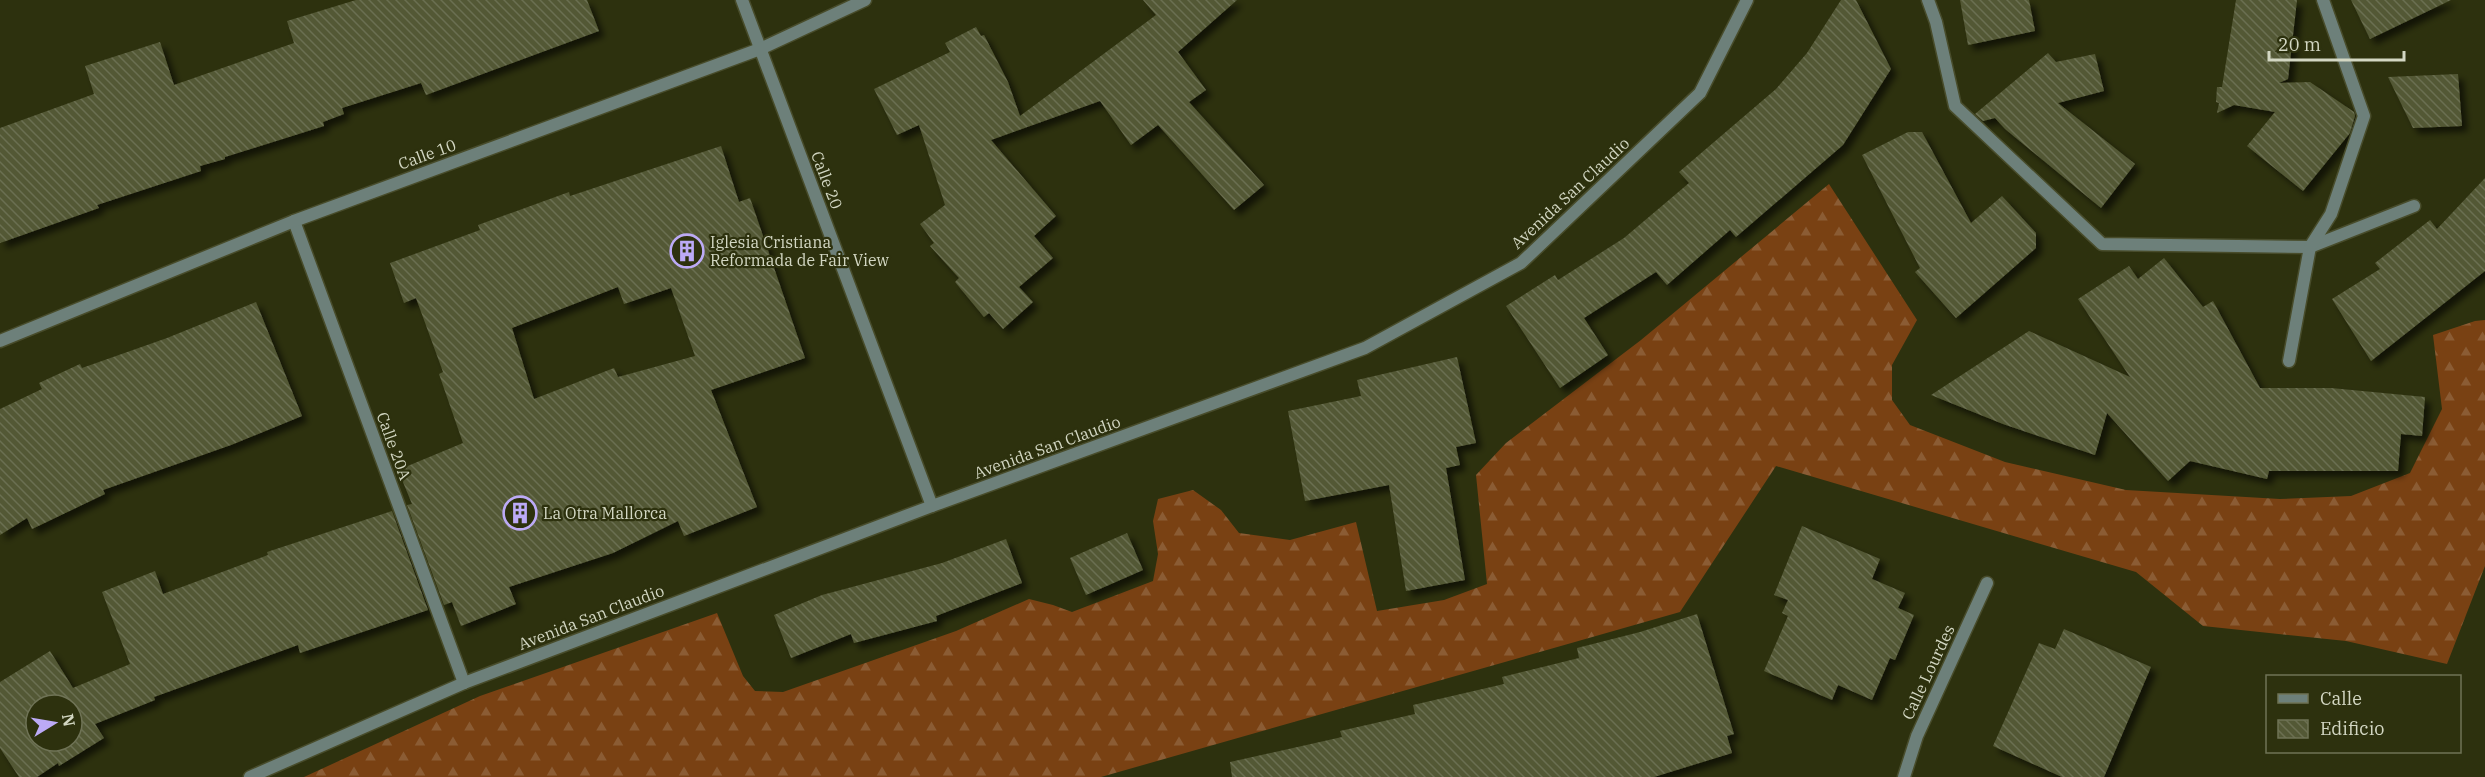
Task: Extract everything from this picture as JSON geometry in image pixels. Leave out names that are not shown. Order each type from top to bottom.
[{"type":"street","name":"Calle 20","points":[[742,0],[932,507]]},
{"type":"street","name":"Calle 10","points":[[0,341],[294,221],[760,49],[865,0]]},
{"type":"street","name":"Avenida San Claudio","points":[[250,777],[464,683],[932,507],[1365,348],[1521,263],[1700,93],[1747,0]]},
{"type":"street","points":[[1928,0],[1936,22],[1955,106],[2102,244],[2310,247],[2414,206]]},
{"type":"street","points":[[2289,361],[2310,247],[2331,213],[2364,117],[2323,0]]},
{"type":"street","name":"Calle 20A","points":[[294,221],[464,683]]},
{"type":"street","name":"Calle Lourdes","points":[[1904,777],[1917,736],[1987,583]]},
{"type":"green space","points":[[1829,184],[1917,320],[1892,365],[1892,400],[1910,425],[2005,462],[2126,490],[2280,499],[2351,496],[2410,473],[2442,409],[2433,335],[2475,321],[2485,320],[2485,566],[2447,664],[2346,641],[2203,626],[2136,572],[1776,466],[1680,612],[1101,777],[304,777],[480,696],[717,613],[743,676],[755,691],[783,692],[956,631],[1029,599],[1072,612],[1153,581],[1158,554],[1153,521],[1158,499],[1193,490],[1221,510],[1239,533],[1290,540],[1356,522],[1377,611],[1444,600],[1487,584],[1476,475],[1506,443],[1641,340]]},
{"type":"building","points":[[356,0],[587,0],[599,31],[426,95],[421,83],[342,108],[344,114],[323,122],[324,126],[200,166],[201,171],[97,205],[99,208],[0,243],[0,128],[94,94],[85,66],[160,42],[174,85],[294,43],[287,21]]},
{"type":"building","points":[[1143,0],[1237,0],[1178,52],[1206,90],[1189,102],[1264,185],[1234,210],[1158,125],[1131,145],[1100,101],[991,140],[1056,216],[1034,236],[1053,258],[1019,287],[1033,302],[1003,329],[989,313],[984,317],[955,282],[959,278],[930,246],[934,243],[920,224],[945,205],[919,125],[897,135],[874,89],[950,52],[945,43],[976,27],[981,36],[984,35],[1008,82],[1020,116],[1156,15]]},
{"type":"building","points":[[1841,0],[1856,0],[1891,69],[1843,145],[1736,237],[1730,230],[1667,285],[1656,272],[1584,318],[1608,355],[1560,388],[1506,306],[1555,275],[1558,280],[1624,238],[1689,183],[1679,172],[1776,89],[1807,53]]},
{"type":"building","points":[[1960,0],[2029,0],[2035,31],[1968,45]]},
{"type":"building","points":[[2236,0],[2297,0],[2288,79],[2279,83],[2310,82],[2354,112],[2350,133],[2303,191],[2247,146],[2275,112],[2234,105],[2217,113],[2219,103],[2216,102],[2217,87],[2222,87]]},
{"type":"building","points":[[2351,0],[2451,0],[2370,39]]},
{"type":"building","points":[[2048,53],[2056,62],[2095,54],[2104,91],[2058,103],[2135,164],[2101,208],[2005,129],[1995,118],[1983,121],[1975,114]]},
{"type":"building","points":[[2458,74],[2462,126],[2413,128],[2388,77]]},
{"type":"building","points":[[1908,132],[1922,132],[1971,223],[2002,196],[2036,233],[2036,248],[1956,318],[1915,272],[1920,268],[1862,155]]},
{"type":"building","points":[[721,146],[739,202],[750,198],[805,358],[711,390],[757,507],[684,536],[678,521],[613,553],[509,587],[516,604],[461,626],[452,602],[444,605],[407,505],[412,504],[398,470],[463,443],[439,374],[443,372],[416,298],[404,303],[390,263],[480,230],[478,225],[569,192],[570,196]],"holes":[[[618,287],[624,304],[671,288],[695,356],[618,377],[614,368],[534,399],[512,328]]]},
{"type":"building","points":[[2485,178],[2485,271],[2371,361],[2332,299],[2380,269],[2375,263],[2430,220],[2437,229]]},
{"type":"building","points":[[2164,258],[2203,307],[2213,301],[2260,388],[2331,388],[2425,397],[2422,436],[2401,434],[2398,471],[2269,471],[2267,479],[2190,461],[2168,481],[2107,413],[2095,455],[2003,424],[1931,395],[2029,331],[2130,377],[2078,299],[2129,266],[2138,279]]},
{"type":"building","points":[[256,302],[302,416],[231,445],[103,490],[105,494],[32,529],[27,518],[0,535],[0,409],[42,389],[39,383],[80,364],[82,368],[167,338]]},
{"type":"building","points":[[1457,357],[1476,443],[1456,447],[1460,465],[1446,468],[1465,580],[1406,591],[1389,485],[1305,501],[1288,411],[1361,396],[1357,380]]},
{"type":"building","points":[[392,511],[428,610],[300,653],[298,645],[154,697],[155,700],[95,724],[104,738],[84,750],[84,693],[24,693],[24,753],[80,753],[59,766],[58,763],[37,777],[19,777],[0,748],[0,682],[50,651],[73,688],[130,664],[102,592],[155,571],[163,594],[268,555],[267,552]]},
{"type":"building","points":[[1802,526],[1880,559],[1872,579],[1905,593],[1898,608],[1914,615],[1895,660],[1890,658],[1872,700],[1838,685],[1832,700],[1764,671],[1788,616],[1782,613],[1788,600],[1774,595]]},
{"type":"building","points":[[1127,533],[1143,570],[1086,595],[1070,558]]},
{"type":"building","points":[[1006,539],[1022,583],[936,616],[937,621],[854,643],[851,634],[791,658],[774,615],[822,595],[942,563]]},
{"type":"building","points":[[1697,614],[1734,734],[1727,736],[1732,753],[1654,777],[1232,777],[1230,762],[1342,737],[1340,731],[1415,714],[1413,705],[1504,684],[1502,677],[1579,658],[1577,648]]},
{"type":"building","points":[[2064,629],[2151,667],[2104,777],[2062,777],[1993,746],[2039,643],[2055,649]]},
{"type":"place","name":"Iglesia Cristiana Reformada de Fair View","points":[[687,251]]},
{"type":"place","name":"La Otra Mallorca","points":[[520,513]]}]
